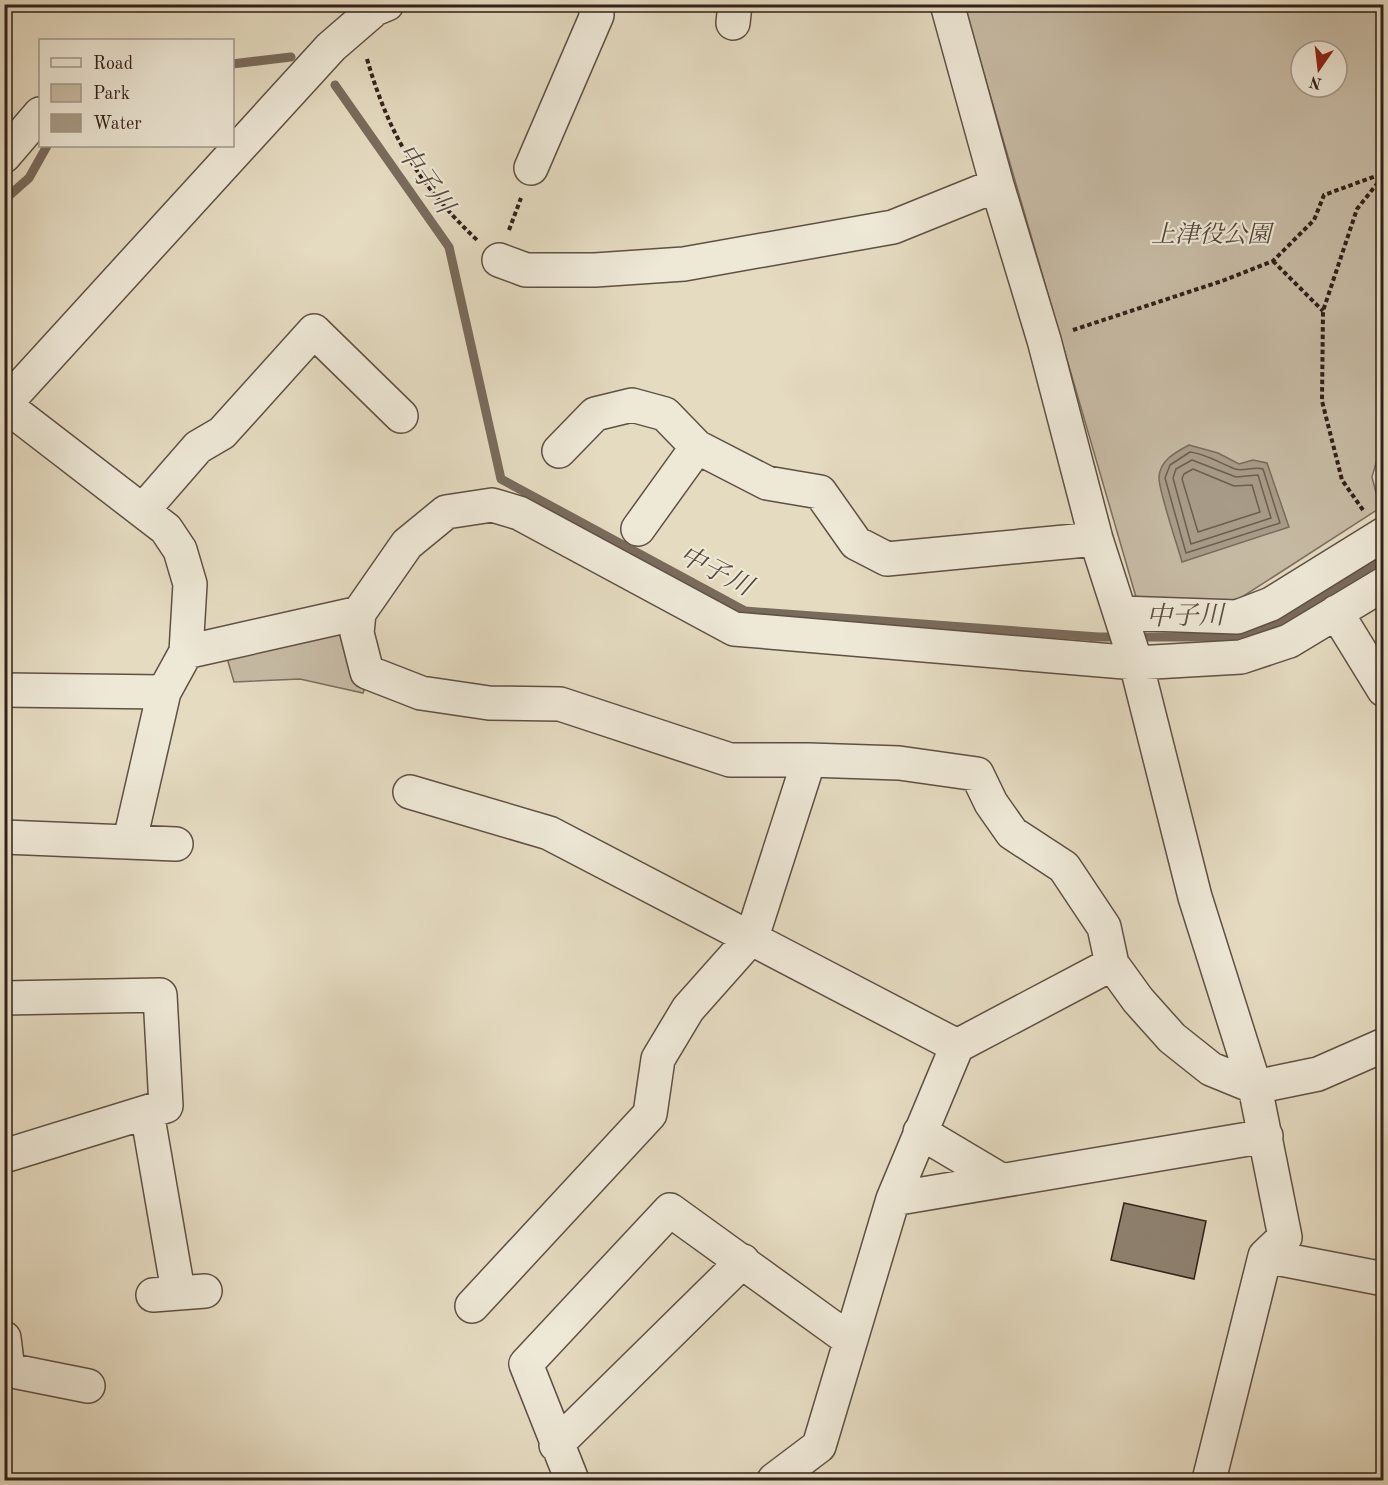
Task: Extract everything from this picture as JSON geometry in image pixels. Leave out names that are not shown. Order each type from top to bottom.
[{"type":"street","points":[[531,168],[597,15],[594,4]]},
{"type":"street","points":[[947,4],[997,185],[1044,340],[1096,539],[1128,637],[1195,897],[1255,1087],[1285,1237],[1264,1256],[1209,1480]]},
{"type":"street","points":[[130,840],[164,692],[186,652],[190,584],[187,572],[180,550],[166,529],[5,405],[331,47],[369,9]]},
{"type":"street","points":[[4,156],[39,115]]},
{"type":"street","points":[[498,260],[526,270],[595,270],[684,264],[893,226],[997,185]]},
{"type":"street","points":[[144,510],[198,447],[222,432],[314,331],[401,416]]},
{"type":"street","points":[[559,451],[595,414],[632,405],[665,414],[697,447],[767,483],[820,492],[856,543],[887,559],[1096,539]]},
{"type":"street","points":[[638,529],[697,447]]},
{"type":"street","points":[[1383,584],[1289,641],[1241,657],[1128,637],[734,628],[519,513],[492,505],[446,512],[407,544],[359,614],[357,633],[367,672],[421,693],[489,703],[560,704],[730,760],[899,763],[976,774],[991,803],[1012,832],[1064,867],[1104,927],[1112,964],[1138,1000],[1172,1038],[1211,1069],[1255,1087],[1318,1074],[1383,1045]]},
{"type":"street","points":[[1128,637],[1238,617],[1271,604],[1382,534]]},
{"type":"street","points":[[1336,612],[1383,690]]},
{"type":"street","points":[[186,652],[359,614]]},
{"type":"street","points":[[4,690],[164,692]]},
{"type":"street","points":[[472,1306],[650,1114],[658,1059],[688,1009],[752,938],[809,760]]},
{"type":"street","points":[[410,792],[549,833],[957,1046]]},
{"type":"street","points":[[4,837],[130,840],[176,844]]},
{"type":"street","points":[[774,1480],[819,1446],[893,1199],[957,1046],[1112,964]]},
{"type":"street","points":[[4,998],[160,995],[166,1106],[4,1156]]},
{"type":"street","points":[[147,1112],[179,1293]]},
{"type":"street","points":[[920,1132],[999,1179]]},
{"type":"street","points":[[893,1199],[999,1179],[1266,1136]]},
{"type":"street","points":[[572,1480],[556,1445],[526,1364],[670,1210],[850,1340]]},
{"type":"street","points":[[1264,1256],[1383,1279]]},
{"type":"street","points":[[556,1445],[743,1261]]},
{"type":"street","points":[[4,1338],[8,1370],[88,1386]]},
{"type":"path","points":[[369,9],[381,105],[408,161],[463,226],[498,260],[531,168]]},
{"type":"path","points":[[1044,340],[1222,281],[1273,261],[1314,220],[1324,195],[1383,174]]},
{"type":"path","points":[[1382,534],[1342,480],[1322,401],[1323,311],[1357,209],[1383,174]]},
{"type":"path","points":[[1273,261],[1323,311]]},
{"type":"green space","name":"上津役公園","points":[[964,5],[1383,5],[1384,435],[1372,477],[1380,508],[1239,599],[1175,606],[1136,597]]},
{"type":"green space","points":[[338,629],[353,674],[367,681],[363,693],[300,679],[234,682],[224,648]]},
{"type":"water","points":[[1189,445],[1218,453],[1239,464],[1253,460],[1267,463],[1289,527],[1182,562],[1159,477],[1166,461]]},
{"type":"building","points":[[1124,1203],[1206,1221],[1194,1279],[1111,1260]]},
{"type":"waterway","name":"中子川","points":[[234,64],[291,57]]},
{"type":"waterway","name":"中子川","points":[[335,85],[449,247],[501,479],[745,611],[1098,637],[1227,637],[1268,628],[1384,558]]},
{"type":"waterway","name":"中子川","points":[[4,200],[29,178],[46,147]]}]
